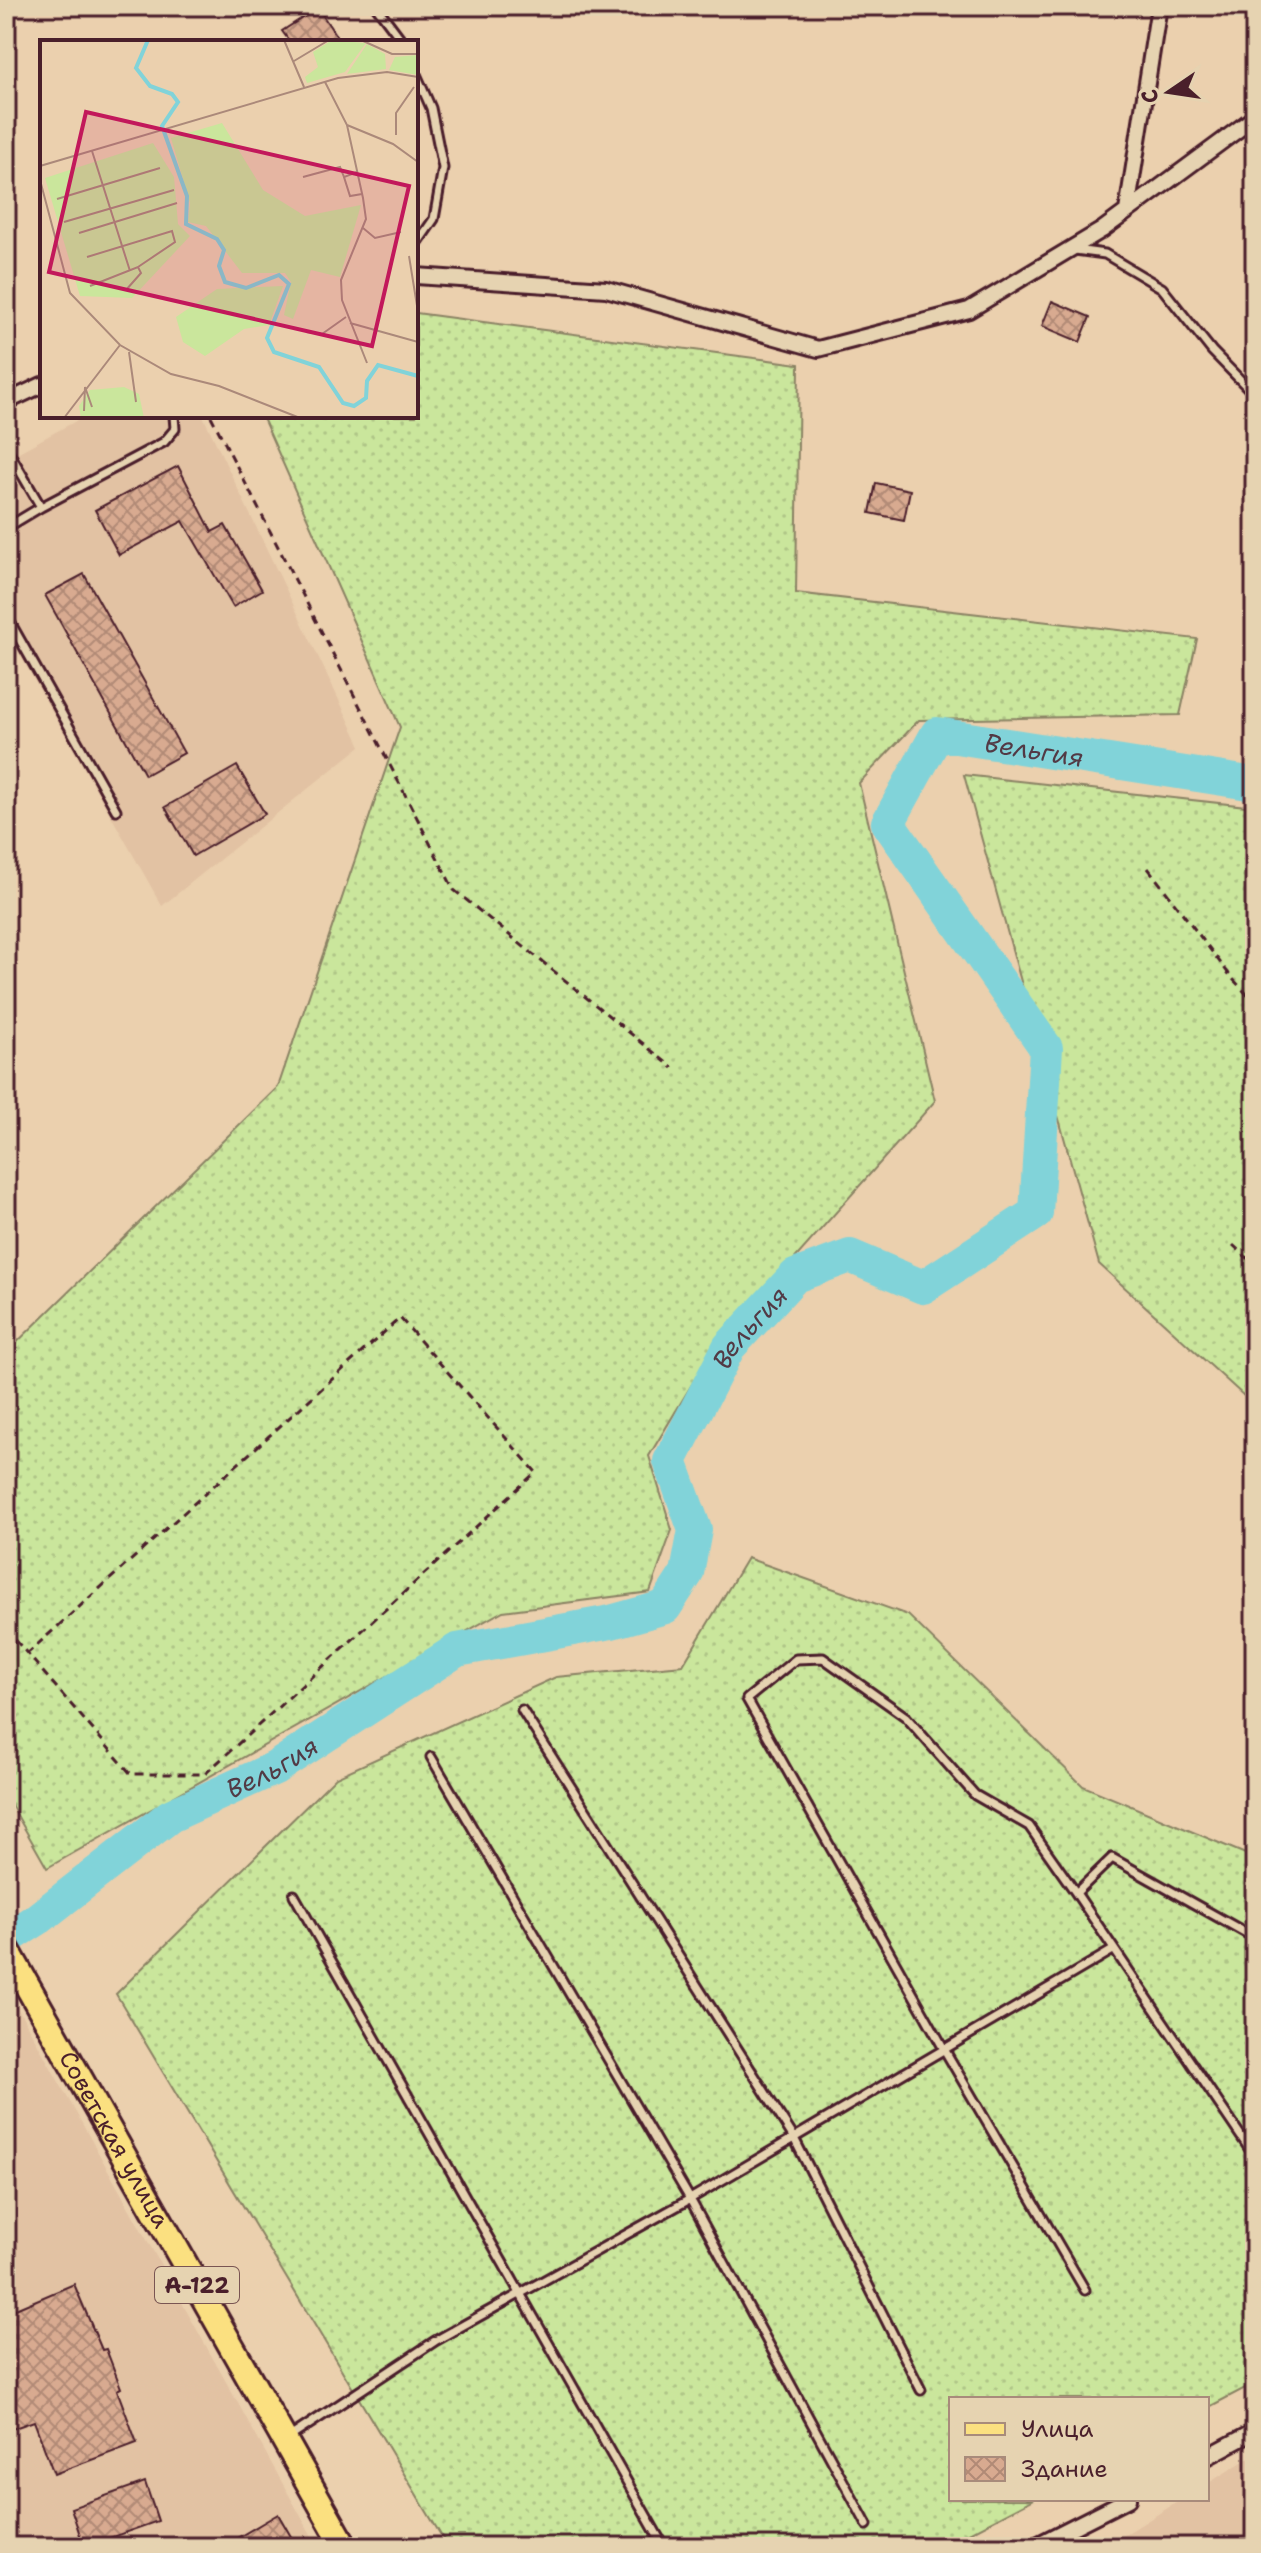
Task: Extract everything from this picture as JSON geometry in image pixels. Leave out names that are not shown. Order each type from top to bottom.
[{"type":"main road","name":"Советская улица","points":[[6,1948],[345,2547]]},
{"type":"street","points":[[1127,211],[1159,6]]},
{"type":"street","points":[[418,276],[606,289],[818,349],[969,310],[1127,211],[1255,117]]},
{"type":"street","points":[[6,402],[40,386]]},
{"type":"street","points":[[1209,2456],[1255,2431]]},
{"type":"street","points":[[1033,2547],[1124,2501]]},
{"type":"lane","points":[[376,6],[402,40]]},
{"type":"lane","points":[[418,79],[431,108],[443,168],[434,219],[418,242]]},
{"type":"lane","points":[[1069,249],[1105,254],[1162,288],[1212,351],[1255,395]]},
{"type":"lane","points":[[6,528],[164,442],[175,429],[174,418]]},
{"type":"lane","points":[[6,447],[41,507]]},
{"type":"lane","points":[[6,615],[116,810]]},
{"type":"lane","points":[[1085,2290],[944,2049],[747,1699],[796,1659],[823,1658],[906,1717],[975,1795],[1029,1826],[1255,2157]]},
{"type":"lane","points":[[522,1710],[794,2138],[921,2390]]},
{"type":"lane","points":[[431,1757],[690,2199],[867,2525]]},
{"type":"lane","points":[[1076,1893],[1112,1858],[1255,1938]]},
{"type":"lane","points":[[294,1895],[664,2547]]},
{"type":"lane","points":[[285,2440],[435,2341],[690,2199],[1113,1950]]},
{"type":"path","points":[[212,418],[454,890],[673,1068]]},
{"type":"path","points":[[1148,868],[1232,978],[1255,1003]]},
{"type":"path","points":[[1233,1245],[1255,1265]]},
{"type":"path","points":[[6,1629],[131,1774],[205,1774],[536,1472],[400,1318],[28,1653]]},
{"type":"shaded area","points":[[81,418],[204,418],[361,746],[162,906],[6,630],[6,459]]},
{"type":"shaded area","points":[[6,1987],[318,2547],[6,2547]]},
{"type":"shaded area","points":[[1255,2454],[1255,2547],[1121,2547],[1118,2539],[1179,2501],[1209,2501],[1209,2483]]},
{"type":"green space","points":[[418,313],[799,364],[796,593],[1197,639],[1180,715],[919,720],[859,783],[935,1101],[710,1354],[649,1456],[672,1530],[650,1592],[503,1611],[47,1868],[6,1796],[6,1353],[278,1087],[400,727],[263,418],[418,418]]},
{"type":"green space","points":[[964,775],[1255,807],[1255,1406],[1099,1264]]},
{"type":"green space","points":[[747,1558],[908,1615],[1083,1786],[1255,1858],[1255,2383],[1209,2407],[1209,2397],[949,2397],[949,2501],[1030,2501],[942,2547],[448,2547],[116,1994],[336,1777],[556,1677],[683,1665]]},
{"type":"building","points":[[318,8],[339,40],[289,40],[282,31]]},
{"type":"building","points":[[1052,301],[1090,317],[1080,342],[1042,326]]},
{"type":"building","points":[[178,466],[212,532],[225,525],[262,590],[233,607],[183,521],[119,555],[95,510]]},
{"type":"building","points":[[876,483],[910,490],[904,520],[870,513]]},
{"type":"building","points":[[84,574],[184,753],[145,775],[45,595]]},
{"type":"building","points":[[237,766],[265,814],[193,856],[165,807]]},
{"type":"building","points":[[74,2284],[102,2350],[106,2349],[137,2443],[54,2474],[34,2421],[6,2431],[6,2313]]},
{"type":"building","points":[[145,2482],[158,2521],[84,2547],[71,2508]]},
{"type":"building","points":[[278,2514],[297,2547],[222,2547]]},
{"type":"waterway","name":"Вельгия","points":[[6,1939],[39,1918],[170,1816],[275,1768],[457,1650],[611,1622],[665,1607],[687,1573],[695,1530],[670,1461],[729,1347],[795,1276],[850,1256],[923,1287],[1036,1213],[1046,1048],[888,823],[937,734],[1255,784]]}]
